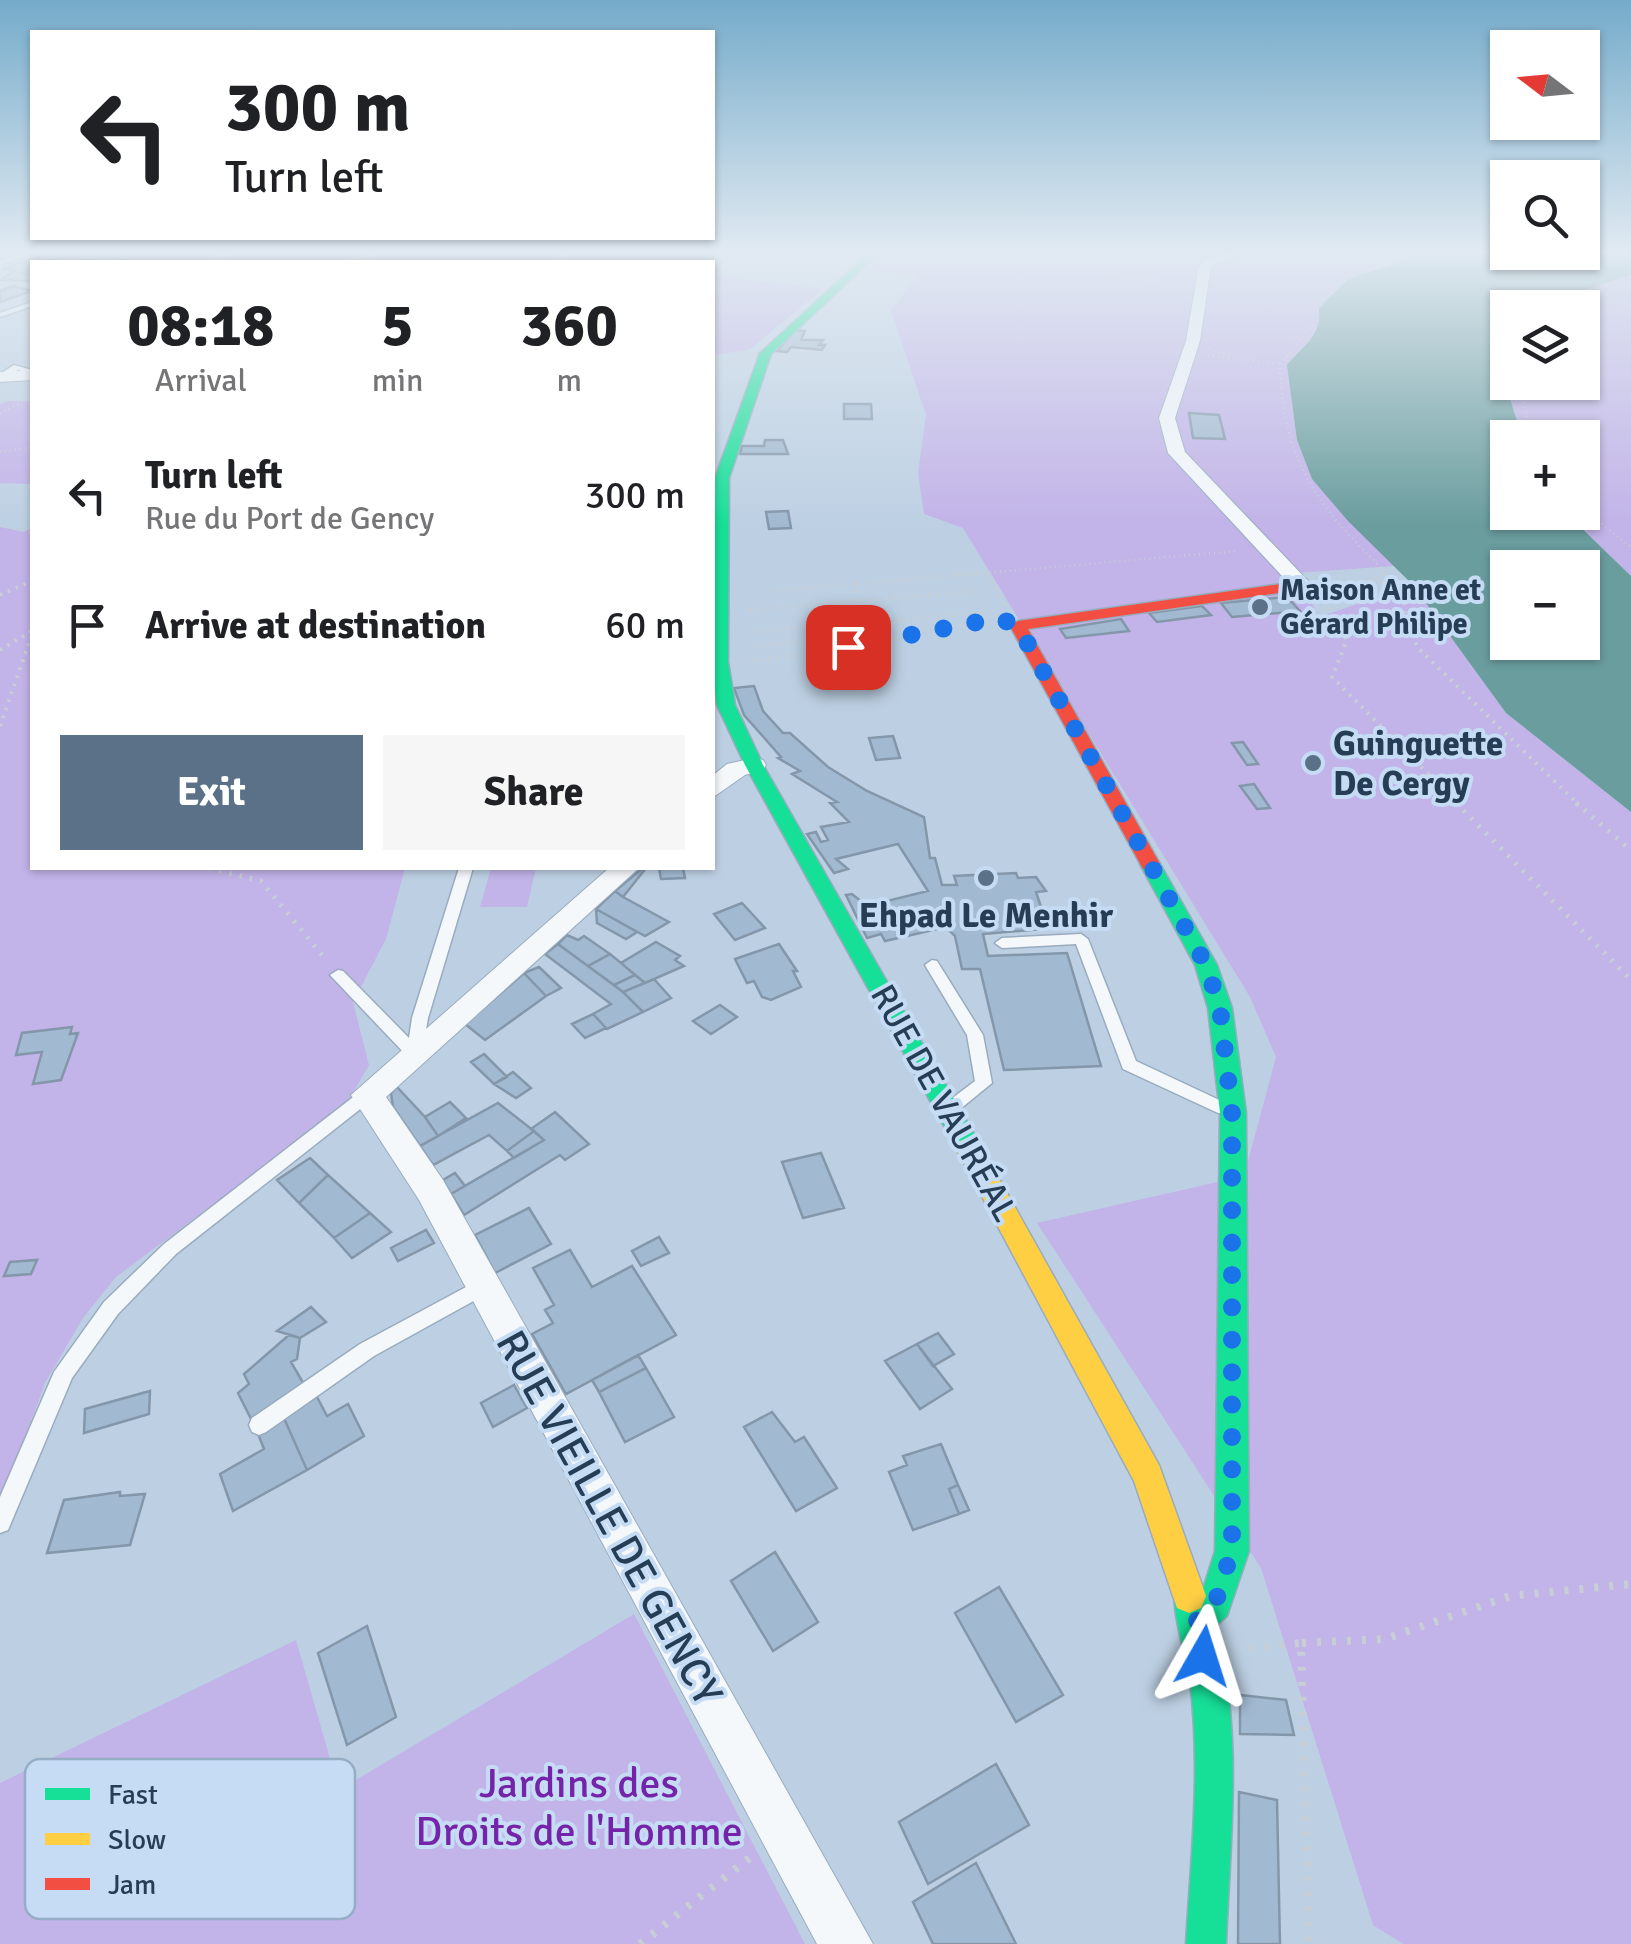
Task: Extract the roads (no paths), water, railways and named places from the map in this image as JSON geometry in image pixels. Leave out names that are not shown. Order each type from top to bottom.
[{"type":"street","name":"RUE DE VAURÉAL","points":[[774,344],[760,363],[722,478],[717,573],[720,662],[726,705],[754,765],[1148,1476],[1197,1620],[1203,1656],[1214,1756],[1206,1944]]},
{"type":"street","points":[[1190,344],[1167,418],[1177,453],[1302,586]]},
{"type":"street","points":[[1,376],[30,374]]},
{"type":"street","points":[[1197,1620],[1215,1604],[1232,1550],[1232,1113],[1220,1008],[1206,965],[1018,626],[1302,586]]},
{"type":"street","points":[[715,787],[736,769],[754,765]]},
{"type":"street","points":[[367,1095],[622,870]]},
{"type":"street","name":"RUE VIEILLE DE GENCY","points":[[367,1095],[431,1190],[846,1944]]},
{"type":"lane","points":[[414,1053],[420,1018],[465,870]]},
{"type":"lane","points":[[1002,943],[1081,940],[1129,1065],[1232,1113]]},
{"type":"lane","points":[[932,964],[975,1035],[984,1083],[948,1110]]},
{"type":"lane","points":[[338,975],[414,1053]]},
{"type":"lane","points":[[0,1522],[64,1372],[111,1308],[170,1249],[367,1095]]},
{"type":"lane","points":[[259,1424],[367,1350],[482,1287]]},
{"type":"place","name":"Maison Anne et Gérard Philipe","points":[[1260,607]]},
{"type":"place","name":"Guinguette De Cergy","points":[[1313,763]]},
{"type":"place","name":"Ehpad Le Menhir","points":[[986,878]]},
{"type":"park label","name":"Jardins des Droits de l'Homme","points":[[579,1807]]}]
